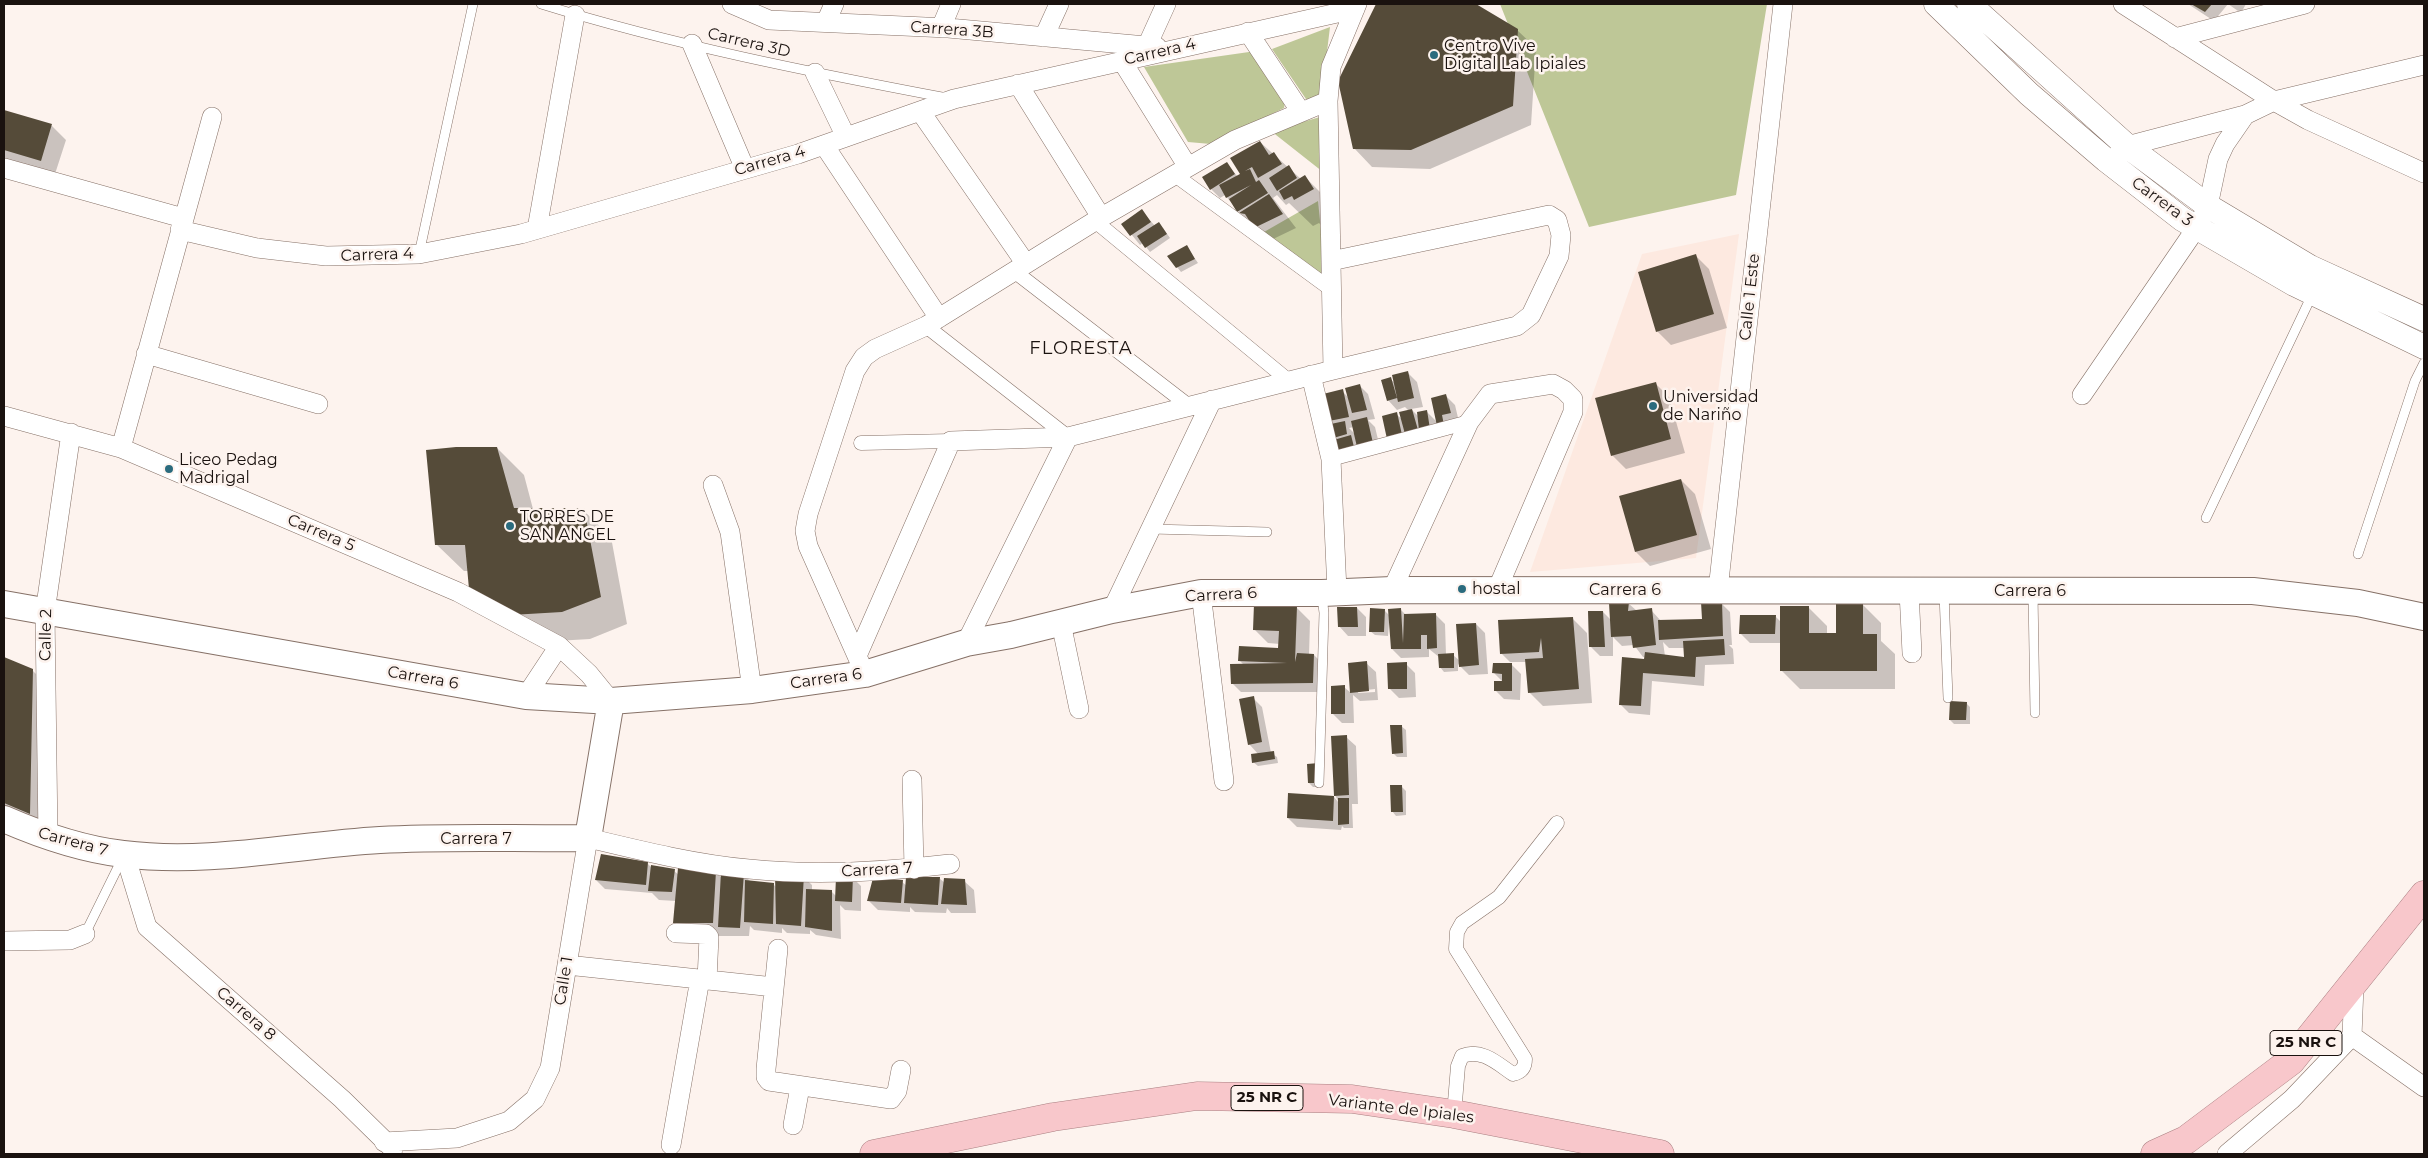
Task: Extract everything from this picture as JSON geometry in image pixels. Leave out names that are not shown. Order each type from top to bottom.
[{"type":"highway","name":"25 NR C","points":[[2155,1154],[2186,1140],[2291,1061],[2354,986],[2424,895]]},
{"type":"highway","name":"Variante de Ipiales","points":[[874,1154],[1053,1117],[1197,1096],[1352,1099],[1454,1114],[1660,1154]]},
{"type":"main road","name":"Carrera 6","points":[[4,604],[526,696],[611,700],[752,690],[1061,623],[1112,610],[1201,593],[1392,590],[2253,591],[2358,603],[2424,617]]},
{"type":"main road","name":"Calle 1","points":[[588,838],[611,700]]},
{"type":"main road","name":"Carrera 7","points":[[4,819],[48,838],[125,855],[190,857],[381,840],[588,838]]},
{"type":"street","name":"Carrera 3B","points":[[732,4],[769,20],[941,28],[1174,49]]},
{"type":"street","points":[[826,22],[834,4]]},
{"type":"street","points":[[941,28],[951,4]]},
{"type":"street","points":[[1044,37],[1059,4]]},
{"type":"street","points":[[1147,46],[1166,4]]},
{"type":"street","name":"Calle 1 Este","points":[[1718,590],[1783,4]]},
{"type":"street","name":"Carrera 3","points":[[1936,4],[2029,94],[2106,160],[2182,219],[2313,293],[2424,346]]},
{"type":"street","name":"Carrera 3","points":[[1968,4],[2127,146],[2208,206],[2310,267],[2424,319]]},
{"type":"street","points":[[2123,4],[2274,102],[2308,120],[2421,169]]},
{"type":"street","points":[[2175,38],[2305,4]]},
{"type":"street","name":"Carrera 4","points":[[4,168],[257,248],[316,255],[419,254],[537,229],[745,169],[824,145],[954,99],[1356,6]]},
{"type":"street","points":[[1333,370],[1328,100],[1331,67],[1356,6]]},
{"type":"street","points":[[537,229],[575,15]]},
{"type":"street","points":[[1248,32],[1301,112]]},
{"type":"street","points":[[692,44],[745,169]]},
{"type":"street","points":[[1122,60],[1182,171],[1332,290]]},
{"type":"street","points":[[2106,160],[2127,146],[2244,115],[2274,102],[2424,65]]},
{"type":"street","points":[[815,73],[846,137]]},
{"type":"street","points":[[1018,84],[1098,219],[1289,381]]},
{"type":"street","points":[[861,665],[808,546],[805,531],[808,514],[855,371],[864,357],[875,349],[933,322],[1098,219],[1235,140],[1328,100]]},
{"type":"street","points":[[920,111],[1020,268],[1189,406]]},
{"type":"street","points":[[2082,395],[2197,227],[2208,206],[2218,158],[2224,144],[2244,115]]},
{"type":"street","points":[[121,448],[212,117]]},
{"type":"street","points":[[824,145],[933,322],[1068,437]]},
{"type":"street","points":[[861,444],[1068,437],[1311,375],[1517,326],[1531,315],[1558,256],[1561,235],[1557,220],[1549,215],[1331,262]]},
{"type":"street","points":[[2346,309],[2356,288]]},
{"type":"street","points":[[146,354],[318,404]]},
{"type":"street","points":[[1311,375],[1331,459],[1329,592]]},
{"type":"street","points":[[1392,590],[1469,422],[1490,394],[1553,384],[1564,390],[1572,398],[1573,412],[1497,590]]},
{"type":"street","points":[[1112,610],[1212,400]]},
{"type":"street","name":"Carrera 5","points":[[4,416],[121,448],[458,592],[559,646],[589,674],[611,700]]},
{"type":"street","points":[[1331,459],[1469,422]]},
{"type":"street","name":"Calle 2","points":[[48,838],[45,612],[71,433]]},
{"type":"street","points":[[966,644],[1068,437]]},
{"type":"street","points":[[861,665],[951,441]]},
{"type":"street","points":[[713,485],[730,532],[752,690]]},
{"type":"street","points":[[1909,591],[1912,653]]},
{"type":"street","points":[[1201,593],[1224,781]]},
{"type":"street","points":[[1061,623],[1079,709]]},
{"type":"street","points":[[526,696],[559,646]]},
{"type":"street","points":[[912,780],[914,868]]},
{"type":"street","points":[[1454,1114],[1458,1066],[1462,1056],[1470,1053],[1482,1055],[1513,1074],[1523,1070],[1525,1065],[1525,1059],[1456,949],[1457,932],[1462,924],[1499,897],[1557,823]]},
{"type":"street","name":"Carrera 7","points":[[588,838],[669,858],[750,870],[832,873],[950,864]]},
{"type":"street","name":"Calle 1","points":[[384,1142],[457,1138],[509,1121],[535,1099],[550,1068],[588,838]]},
{"type":"street","name":"Carrera 8","points":[[125,855],[147,928],[342,1099],[384,1142],[400,1154]]},
{"type":"street","points":[[672,1145],[703,980],[709,937],[706,934],[676,933]]},
{"type":"street","points":[[4,941],[70,940],[85,934]]},
{"type":"street","points":[[778,950],[766,1077],[775,1083],[891,1099],[897,1091],[900,1070]]},
{"type":"street","points":[[567,965],[774,987]]},
{"type":"street","points":[[2227,1154],[2292,1099],[2352,1036],[2354,986]]},
{"type":"street","points":[[2352,1036],[2424,1086]]},
{"type":"street","points":[[793,1125],[800,1086]]},
{"type":"lane","points":[[419,254],[473,4]]},
{"type":"lane","name":"Carrera 3D","points":[[541,4],[575,15],[815,73],[954,99]]},
{"type":"lane","points":[[2206,518],[2313,293]]},
{"type":"lane","points":[[2358,554],[2415,380],[2424,363]]},
{"type":"lane","points":[[1150,529],[1267,532]]},
{"type":"lane","points":[[1944,591],[1948,698]]},
{"type":"lane","points":[[2033,591],[2035,713]]},
{"type":"lane","points":[[1319,783],[1324,613],[1329,592]]},
{"type":"lane","points":[[85,934],[125,855]]},
{"type":"shaded area","name":"Universidad de Nariño","points":[[1739,234],[1696,558],[1530,572],[1642,254]]},
{"type":"green space","points":[[1500,4],[1767,4],[1736,195],[1589,227]]},
{"type":"green space","points":[[1330,27],[1321,101],[1306,99],[1272,49]]},
{"type":"green space","points":[[1256,51],[1286,96],[1284,108],[1211,144],[1188,142],[1144,67]]},
{"type":"green space","points":[[1320,117],[1323,172],[1271,131]]},
{"type":"green space","points":[[1318,201],[1326,279],[1264,232]]},
{"type":"building","name":"Centro Vive Digital Lab Ipiales","points":[[1376,4],[1476,4],[1518,29],[1513,106],[1411,150],[1353,149],[1338,81]]},
{"type":"building","points":[[2191,4],[2212,4],[2205,12]]},
{"type":"building","points":[[4,110],[52,124],[41,161],[4,150]]},
{"type":"building","points":[[1260,141],[1269,155],[1274,152],[1282,164],[1258,178],[1252,167],[1245,171],[1250,169],[1256,182],[1259,180],[1268,193],[1237,212],[1229,199],[1251,185],[1226,198],[1219,185],[1240,174],[1230,158]]},
{"type":"building","points":[[1227,162],[1235,174],[1210,190],[1202,177]]},
{"type":"building","points":[[1289,165],[1297,178],[1277,191],[1269,178]]},
{"type":"building","points":[[1305,175],[1314,189],[1294,200],[1292,196],[1284,200],[1279,191]]},
{"type":"building","points":[[1269,194],[1283,214],[1254,228],[1245,214],[1239,213]]},
{"type":"building","points":[[1142,209],[1151,222],[1130,236],[1121,224]]},
{"type":"building","points":[[1159,222],[1167,234],[1145,248],[1137,236]]},
{"type":"building","points":[[1187,245],[1195,259],[1176,268],[1167,256]]},
{"type":"building","points":[[1696,254],[1714,314],[1656,332],[1638,272]]},
{"type":"building","points":[[1408,371],[1414,398],[1398,402],[1392,375]]},
{"type":"building","points":[[1391,377],[1397,398],[1387,401],[1381,380]]},
{"type":"building","points":[[1656,382],[1671,439],[1611,456],[1595,398]]},
{"type":"building","points":[[1360,384],[1367,410],[1352,413],[1345,388]]},
{"type":"building","points":[[1343,389],[1349,417],[1329,421],[1323,394]]},
{"type":"building","points":[[1446,394],[1451,413],[1442,415],[1444,425],[1437,426],[1431,398]]},
{"type":"building","points":[[1412,409],[1418,430],[1405,434],[1399,412]]},
{"type":"building","points":[[1427,410],[1430,429],[1419,430],[1417,412]]},
{"type":"building","points":[[1397,412],[1402,435],[1387,439],[1382,416]]},
{"type":"building","points":[[1367,417],[1373,443],[1357,447],[1351,421]]},
{"type":"building","points":[[1345,421],[1347,434],[1330,439],[1326,425]]},
{"type":"building","points":[[1351,435],[1354,447],[1334,453],[1330,441]]},
{"type":"building","name":"TORRES DE SAN ANGEL","points":[[456,447],[497,447],[514,508],[584,508],[601,597],[562,612],[511,615],[469,589],[465,545],[435,545],[426,450]]},
{"type":"building","points":[[1681,479],[1697,535],[1635,552],[1619,496]]},
{"type":"building","points":[[1722,601],[1723,636],[1659,640],[1658,620],[1702,619],[1701,602]]},
{"type":"building","points":[[1629,602],[1628,611],[1652,608],[1656,645],[1633,648],[1631,636],[1611,637],[1609,603]]},
{"type":"building","points":[[1836,603],[1863,603],[1863,634],[1877,634],[1877,671],[1780,671],[1780,606],[1809,606],[1809,633],[1836,633]]},
{"type":"building","points":[[1254,604],[1297,606],[1295,662],[1297,653],[1314,654],[1313,683],[1231,684],[1230,664],[1287,663],[1238,661],[1239,646],[1278,648],[1279,631],[1253,630]]},
{"type":"building","points":[[1337,607],[1357,607],[1358,627],[1338,627]]},
{"type":"building","points":[[1370,608],[1385,609],[1384,632],[1369,632]]},
{"type":"building","points":[[1401,608],[1403,643],[1404,614],[1436,613],[1437,648],[1427,649],[1427,635],[1421,635],[1421,649],[1391,649],[1388,609]]},
{"type":"building","points":[[1588,611],[1603,611],[1605,647],[1589,647]]},
{"type":"building","points":[[1740,615],[1776,615],[1775,634],[1739,634]]},
{"type":"building","points":[[1573,617],[1579,689],[1528,693],[1525,659],[1543,658],[1541,638],[1539,652],[1500,654],[1498,620]]},
{"type":"building","points":[[1476,623],[1479,665],[1459,667],[1456,624]]},
{"type":"building","points":[[1724,639],[1725,655],[1696,657],[1695,677],[1643,673],[1641,706],[1619,705],[1622,657],[1644,659],[1645,652],[1684,657],[1683,641]]},
{"type":"building","points":[[1454,653],[1454,668],[1439,668],[1438,654]]},
{"type":"building","points":[[4,657],[33,669],[30,814],[4,803]]},
{"type":"building","points":[[1367,661],[1369,691],[1350,693],[1348,663]]},
{"type":"building","points":[[1407,662],[1407,689],[1388,689],[1387,663]]},
{"type":"building","points":[[1493,663],[1512,663],[1512,691],[1494,691],[1494,681],[1502,681],[1502,674],[1492,673]]},
{"type":"building","points":[[1345,685],[1345,714],[1331,714],[1331,686]]},
{"type":"building","points":[[1254,696],[1262,742],[1248,745],[1239,699]]},
{"type":"building","points":[[1950,701],[1967,702],[1966,720],[1949,720]]},
{"type":"building","points":[[1390,725],[1402,725],[1403,753],[1392,754]]},
{"type":"building","points":[[1347,735],[1349,795],[1334,796],[1331,736]]},
{"type":"building","points":[[1274,751],[1275,759],[1252,763],[1251,754]]},
{"type":"building","points":[[1319,763],[1319,783],[1308,783],[1307,764]]},
{"type":"building","points":[[1390,785],[1402,785],[1403,812],[1391,812]]},
{"type":"building","points":[[1288,793],[1334,796],[1333,821],[1287,818]]},
{"type":"building","points":[[1338,798],[1349,798],[1349,824],[1338,825]]},
{"type":"building","points":[[601,854],[648,862],[646,885],[595,880]]},
{"type":"building","points":[[651,865],[675,869],[672,892],[648,891]]},
{"type":"building","points":[[678,868],[716,871],[713,923],[673,923]]},
{"type":"building","points":[[721,872],[744,873],[740,928],[718,927]]},
{"type":"building","points":[[775,874],[804,875],[801,926],[776,924]]},
{"type":"building","points":[[853,876],[852,902],[835,901],[836,877]]},
{"type":"building","points":[[906,877],[940,877],[938,905],[904,903]]},
{"type":"building","points":[[873,878],[903,880],[901,903],[867,901]]},
{"type":"building","points":[[944,878],[965,879],[967,905],[941,904]]},
{"type":"building","points":[[745,880],[774,883],[773,924],[744,922]]},
{"type":"building","points":[[806,889],[832,890],[832,931],[805,927]]},
{"type":"place","name":"Centro Vive Digital Lab Ipiales","points":[[1434,55]]},
{"type":"place","name":"Universidad de Nariño","points":[[1653,406]]},
{"type":"place","name":"Liceo Pedag Madrigal","points":[[169,469]]},
{"type":"place","name":"TORRES DE SAN ANGEL","points":[[510,526]]},
{"type":"place","name":"hostal","points":[[1462,589]]},
{"type":"district","name":"FLORESTA","points":[[1081,349]]}]
